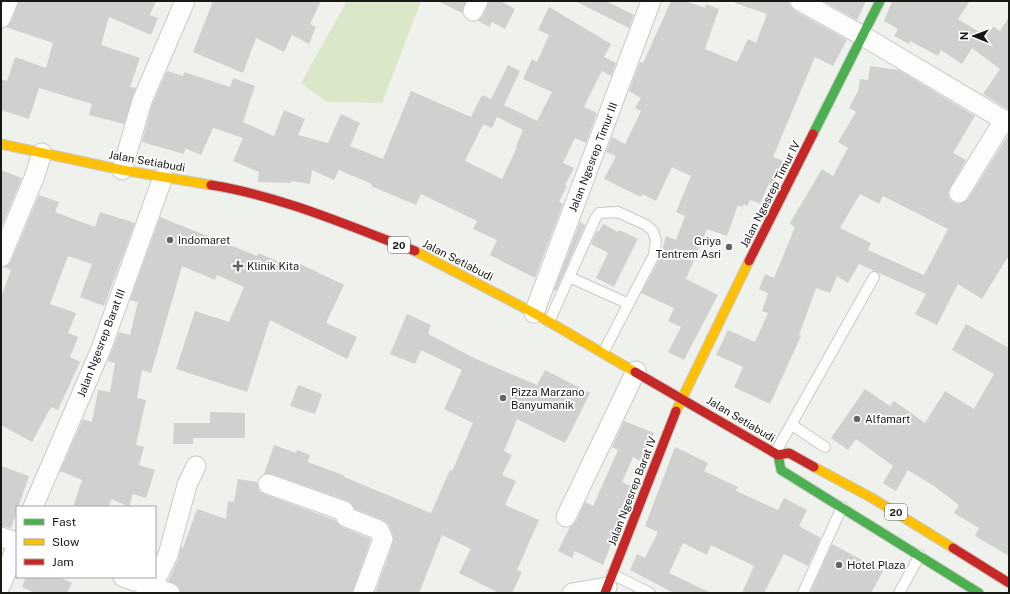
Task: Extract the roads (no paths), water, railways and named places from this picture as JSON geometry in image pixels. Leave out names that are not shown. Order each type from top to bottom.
[{"type":"main road","name":"Jalan Ngesrep Timur IV","points":[[681,397],[880,1]]},
{"type":"main road","name":"Jalan Setiabudi","points":[[1,144],[122,170],[232,188],[310,212],[415,251],[542,317],[776,454],[789,453],[872,498],[1009,583]]},
{"type":"main road","name":"Jalan Ngesrep Barat IV","points":[[608,584],[681,397]]},
{"type":"main road","name":"Jalan Setiabudi","points":[[776,454],[781,470],[979,593]]},
{"type":"street","points":[[1,18],[8,1]]},
{"type":"street","points":[[122,170],[142,100],[185,1]]},
{"type":"street","name":"Jalan Ngesrep Timur III","points":[[542,317],[651,1]]},
{"type":"street","points":[[800,1],[863,36],[1007,122],[958,193]]},
{"type":"street","points":[[1,257],[34,178],[42,153]]},
{"type":"street","name":"Jalan Ngesrep Barat III","points":[[33,506],[101,349],[163,177]]},
{"type":"street","points":[[566,517],[636,372]]},
{"type":"street","points":[[124,583],[161,590],[168,555],[187,485],[196,466]]},
{"type":"street","points":[[268,484],[344,511],[346,517],[379,530],[383,539],[363,593]]},
{"type":"street","points":[[1,537],[16,542]]},
{"type":"street","points":[[1,585],[16,548]]},
{"type":"street","points":[[580,592],[608,584]]},
{"type":"lane","points":[[542,317],[569,277],[595,219],[600,213],[618,212],[646,225],[653,231],[656,241],[654,255],[603,353]]},
{"type":"lane","points":[[569,277],[629,304]]},
{"type":"lane","points":[[776,454],[874,277]]},
{"type":"lane","points":[[792,425],[825,447]]},
{"type":"lane","points":[[803,593],[842,507]]},
{"type":"lane","points":[[899,593],[920,555]]},
{"type":"lane","points":[[608,584],[644,592]]},
{"type":"place","name":"Indomaret","points":[[170,240]]},
{"type":"place","name":"Griya Tentrem Asri","points":[[729,247]]},
{"type":"place","name":"Klinik Kita","points":[[238,266]]},
{"type":"place","name":"Pizza Marzano Banyumanik","points":[[503,398]]},
{"type":"place","name":"Alfamart","points":[[857,419]]},
{"type":"place","name":"Hotel Plaza","points":[[839,565]]}]
